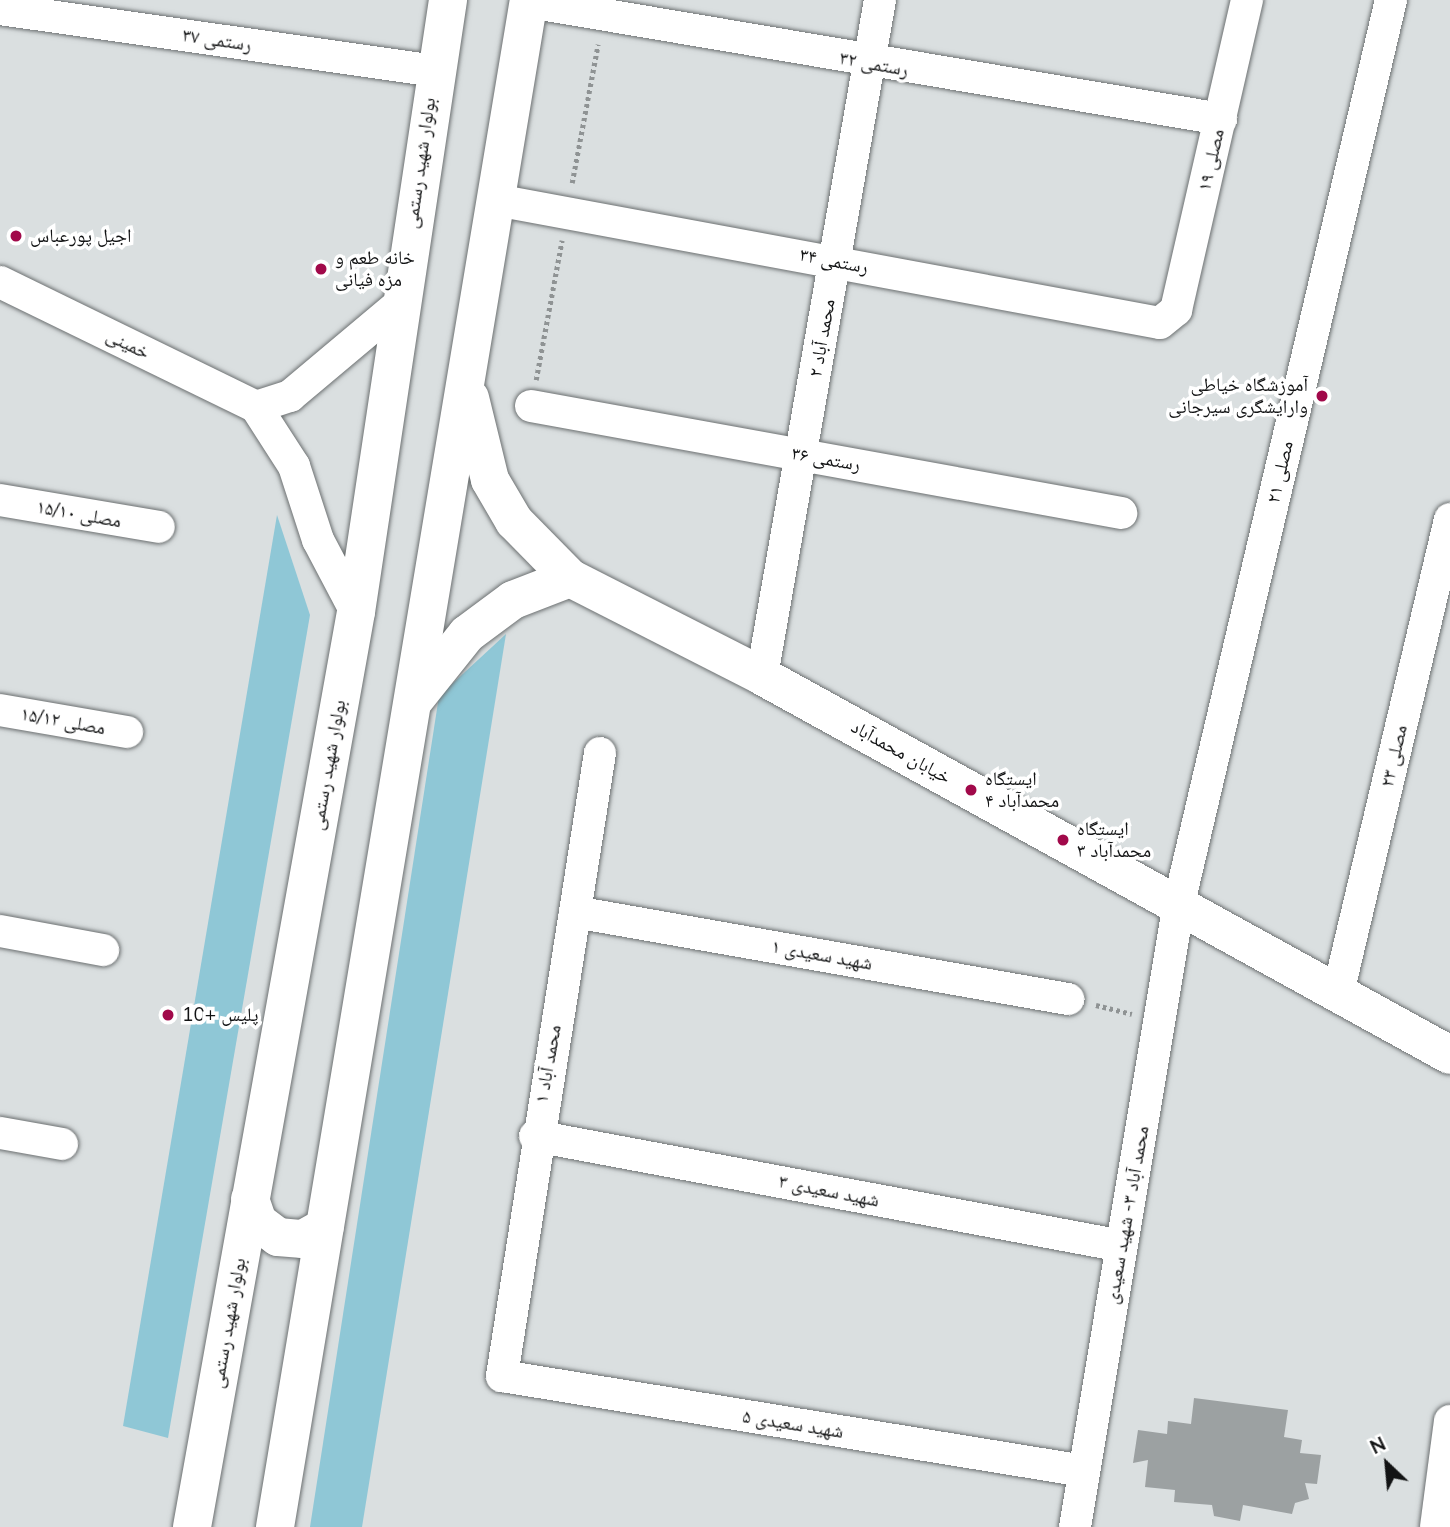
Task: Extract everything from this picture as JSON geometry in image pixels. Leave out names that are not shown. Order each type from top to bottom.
[{"type":"main road","name":"بولوار شهید رستمی","points":[[188,1518],[250,1199],[356,612],[433,71],[448,0]]},
{"type":"main road","points":[[275,1527],[529,1]]},
{"type":"main road","name":"خیابان محمدآباد","points":[[466,383],[491,480],[514,521],[570,578],[762,676],[1179,903],[1450,1055]]},
{"type":"main road","points":[[413,702],[467,634],[513,600],[570,578]]},
{"type":"main road","points":[[250,1199],[258,1222],[278,1237],[303,1239],[325,1227]]},
{"type":"street","name":"محمد آباد ۲","points":[[762,676],[880,0]]},
{"type":"street","name":"مصلی ۱۹","points":[[1170,319],[1221,120],[1247,0]]},
{"type":"street","name":"مصلی ۲۱","points":[[1179,903],[1391,0]]},
{"type":"street","name":"رستمی ۳۲","points":[[529,1],[869,64],[1221,120]]},
{"type":"street","name":"رستمی ۳۷","points":[[0,9],[433,71]]},
{"type":"street","name":"رستمی ۳۴","points":[[496,200],[1160,323],[1170,319]]},
{"type":"street","name":"خمینی","points":[[0,282],[256,407]]},
{"type":"street","points":[[356,612],[318,540],[294,466],[256,407],[290,396],[401,303]]},
{"type":"street","name":"رستمی ۳۶","points":[[531,406],[1121,513]]},
{"type":"street","name":"مصلی ۱۵/۱۰","points":[[0,500],[159,527]]},
{"type":"street","name":"مصلی ۲۳","points":[[1338,993],[1450,519]]},
{"type":"street","name":"مصلی ۱۵/۱۲","points":[[0,710],[127,732]]},
{"type":"street","name":"محمد آباد ۱","points":[[502,1376],[536,1136],[600,753]]},
{"type":"street","name":"محمد آباد ۳- شهید سعیدی","points":[[1075,1527],[1179,903]]},
{"type":"street","name":"شهید سعیدی ۱","points":[[575,912],[1068,999]]},
{"type":"street","points":[[0,931],[103,950]]},
{"type":"street","points":[[0,1133],[62,1144]]},
{"type":"street","name":"شهید سعیدی ۳","points":[[536,1136],[1122,1246]]},
{"type":"street","name":"شهید سعیدی ۵","points":[[502,1376],[1084,1472]]},
{"type":"street","points":[[1442,1507],[1450,1421]]},
{"type":"path","points":[[1068,999],[1160,1021]]},
{"type":"shaded area","points":[[277,515],[310,615],[168,1438],[123,1426]]},
{"type":"shaded area","points":[[506,634],[362,1527],[310,1527],[439,696]]},
{"type":"building","points":[[1194,1398],[1288,1410],[1284,1437],[1302,1440],[1300,1453],[1321,1455],[1317,1484],[1305,1483],[1309,1499],[1295,1503],[1292,1514],[1243,1505],[1240,1521],[1214,1516],[1212,1505],[1174,1502],[1175,1490],[1145,1487],[1148,1460],[1133,1463],[1138,1430],[1167,1434],[1168,1421],[1191,1424]]},
{"type":"place","name":"اجیل پورعباس","points":[[16,236]]},
{"type":"place","name":"خانه طعم و مزه فیانی","points":[[321,269]]},
{"type":"place","name":"آموزشگاه خیاطی وارایشگری سیرجانی","points":[[1322,396]]},
{"type":"place","name":"ایستگاه محمدآباد ۴","points":[[971,790]]},
{"type":"place","name":"ایستگاه محمدآباد ۳","points":[[1063,840]]},
{"type":"place","name":"پلیس +10","points":[[168,1015]]}]
